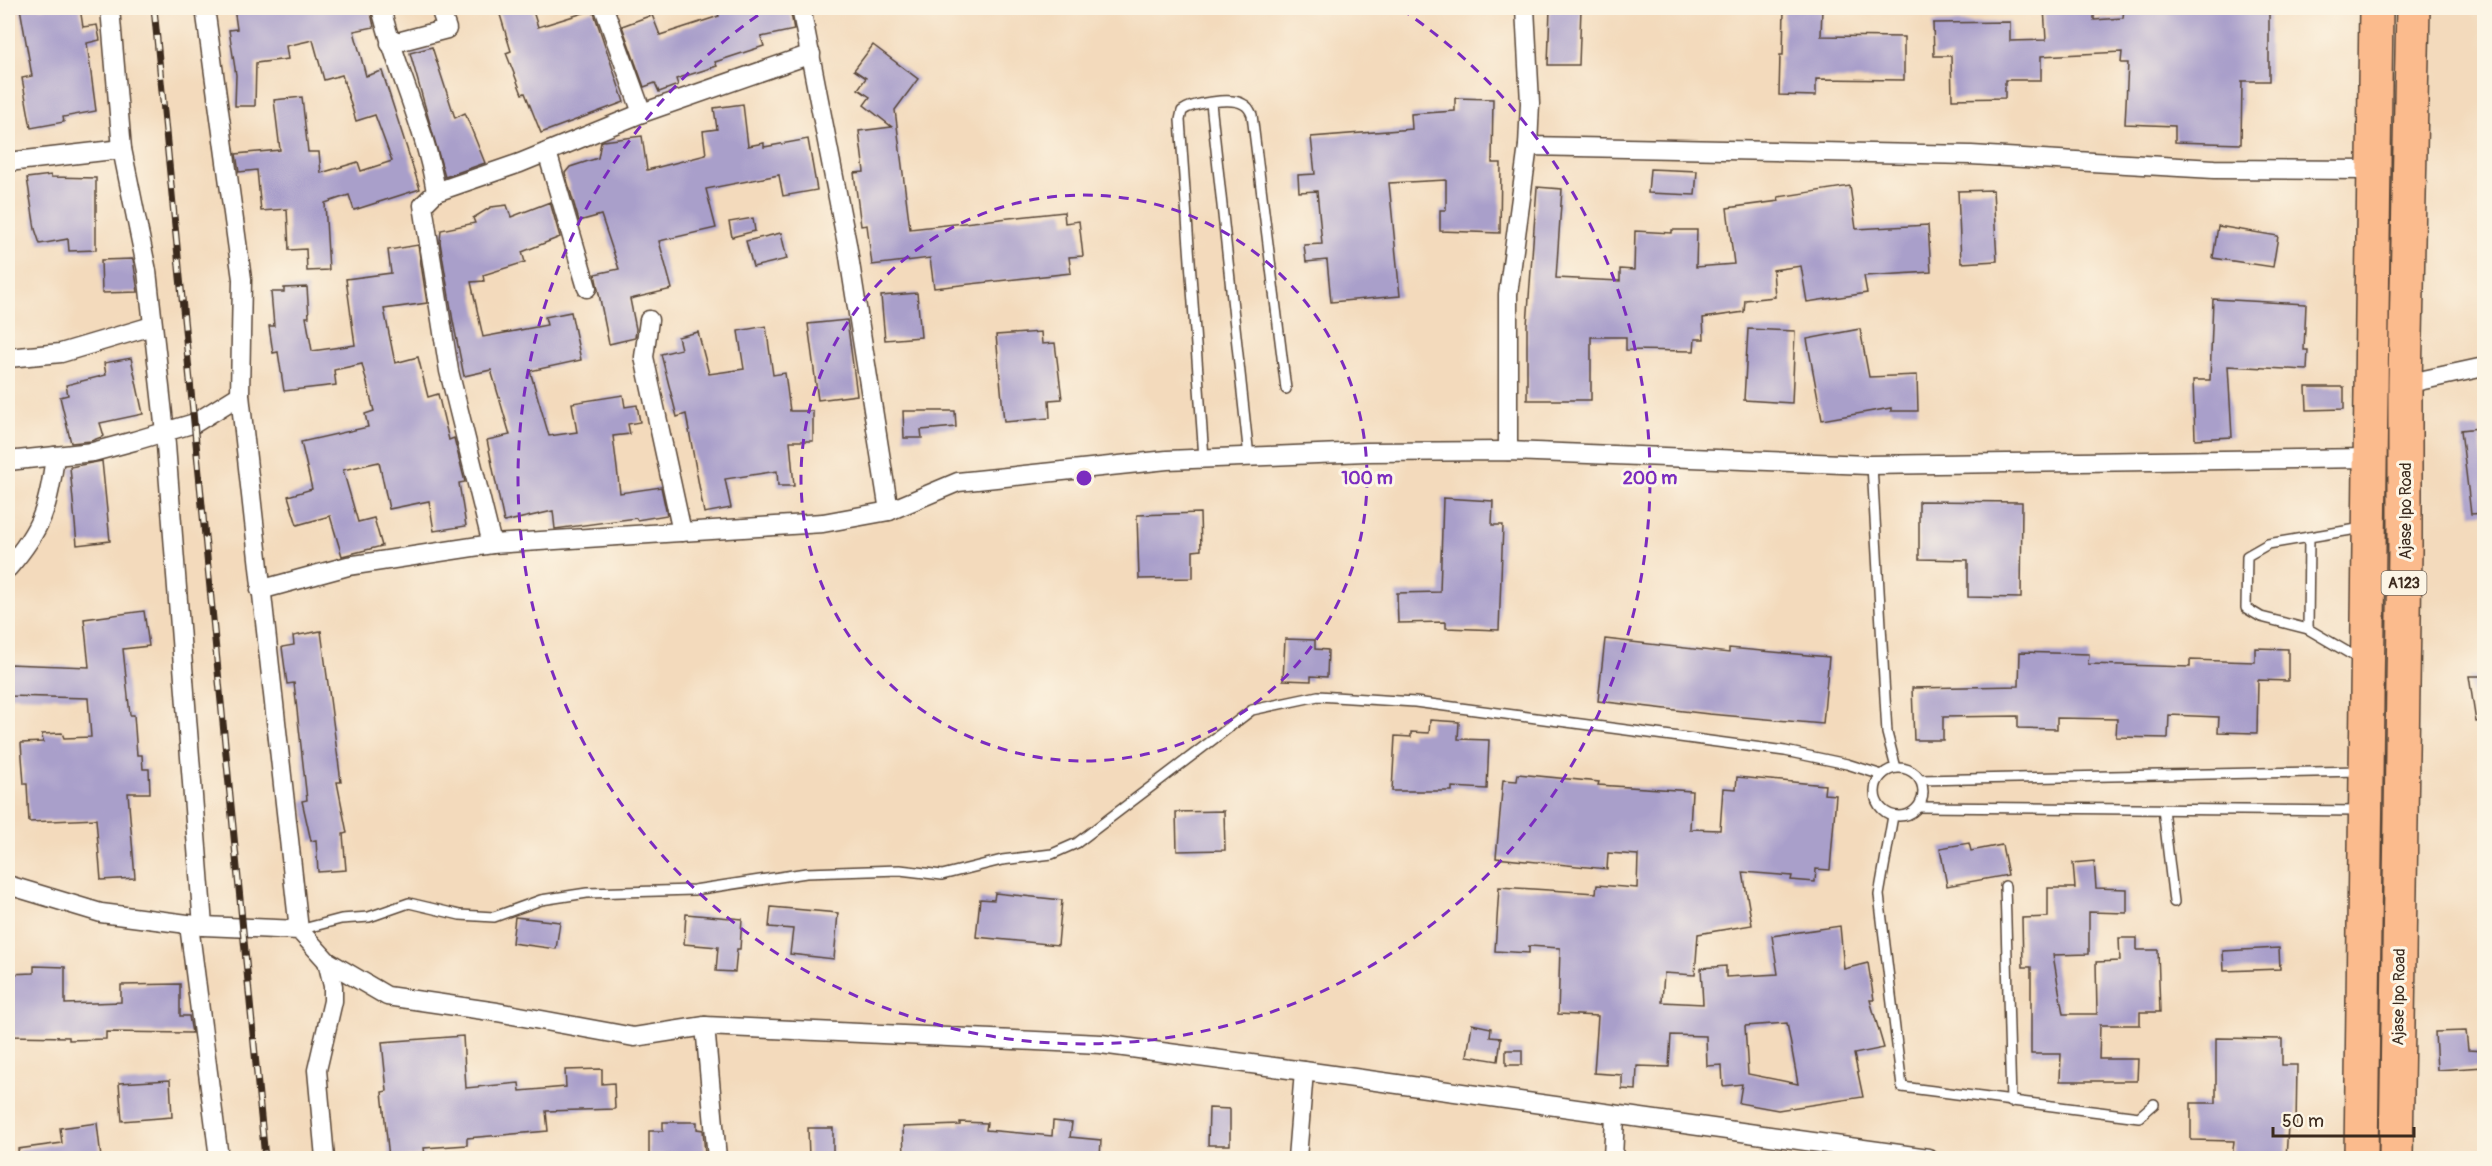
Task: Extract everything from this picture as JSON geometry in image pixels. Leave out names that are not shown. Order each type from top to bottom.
[{"type":"highway","name":"A123","points":[[2361,1158],[2376,8]]},
{"type":"highway","name":"Ajase Ipo Road","points":[[2396,1158],[2412,8]]},
{"type":"street","points":[[110,8],[122,149],[147,271],[165,432],[196,926],[219,1158]]},
{"type":"street","points":[[205,8],[242,279],[240,395],[299,930],[327,961],[387,996],[497,1012],[634,1037],[705,1026],[1101,1044],[1928,1158]]},
{"type":"street","points":[[381,8],[390,44],[432,169],[436,192]]},
{"type":"street","points":[[390,44],[447,29],[440,8]]},
{"type":"street","points":[[604,8],[642,113]]},
{"type":"street","points":[[801,8],[847,244],[889,511]]},
{"type":"street","points":[[1508,452],[1508,294],[1528,146],[1530,103],[1525,8]]},
{"type":"street","points":[[492,544],[449,371],[423,205],[436,192],[547,152],[642,113],[811,54]]},
{"type":"street","points":[[1528,146],[1971,155],[2214,170],[2374,170]]},
{"type":"street","points":[[8,162],[122,149]]},
{"type":"street","points":[[547,152],[587,288]]},
{"type":"street","points":[[649,320],[644,357],[682,532]]},
{"type":"street","points":[[8,358],[61,353],[152,326]]},
{"type":"street","points":[[2405,384],[2484,367]]},
{"type":"street","points":[[8,460],[93,452],[165,432],[195,423],[240,395]]},
{"type":"street","points":[[260,590],[348,566],[492,544],[823,523],[889,511],[958,482],[1167,460],[1366,452],[1508,452],[1872,465],[2369,458]]},
{"type":"street","points":[[8,568],[28,545],[41,522],[50,497],[55,456]]},
{"type":"street","points":[[8,885],[101,913],[196,926],[299,930]]},
{"type":"street","points":[[325,1158],[317,1070],[333,1001],[333,986],[327,961]]},
{"type":"street","points":[[705,1026],[717,1158]]},
{"type":"street","points":[[1298,1158],[1304,1071]]},
{"type":"street","points":[[1613,1158],[1615,1116]]},
{"type":"lane","points":[[1204,458],[1180,120],[1182,111],[1189,106],[1235,100],[1246,105],[1252,115],[1286,389]]},
{"type":"lane","points":[[1211,103],[1249,457]]},
{"type":"lane","points":[[1872,465],[1887,733],[1896,768]]},
{"type":"lane","points":[[2366,664],[2308,628],[2261,617],[2246,608],[2247,556],[2268,544],[2368,527]]},
{"type":"lane","points":[[2308,628],[2309,537]]},
{"type":"lane","points":[[299,930],[341,919],[369,917],[409,903],[460,915],[494,917],[541,900],[587,893],[694,890],[806,873],[900,870],[942,875],[1002,860],[1052,854],[1077,843],[1252,710],[1318,696],[1415,702],[1785,751],[1847,764],[1882,775]]},
{"type":"lane","points":[[1896,768],[1905,769],[1920,780],[1923,789],[1919,807],[1912,813],[1893,816],[1884,812],[1877,804],[1875,794],[1876,784],[1882,775],[1896,768]]},
{"type":"lane","points":[[1920,780],[2365,771]]},
{"type":"lane","points":[[1919,807],[2364,811]]},
{"type":"lane","points":[[2163,809],[2174,902]]},
{"type":"lane","points":[[1893,816],[1879,895],[1902,1087],[2139,1117],[2154,1104]]},
{"type":"lane","points":[[2005,886],[2011,1102]]},
{"type":"building","points":[[20,8],[80,8],[83,27],[97,25],[100,40],[87,43],[96,111],[63,117],[64,122],[31,128],[22,78],[32,76]]},
{"type":"building","points":[[234,8],[370,8],[374,27],[354,31],[366,76],[382,71],[420,189],[354,210],[349,195],[325,203],[329,270],[307,271],[306,249],[289,250],[287,209],[261,211],[257,170],[239,172],[236,154],[280,150],[274,100],[302,97],[308,152],[319,152],[321,173],[358,162],[361,171],[392,161],[375,115],[356,121],[342,75],[324,80],[313,40],[286,46],[288,59],[256,63],[255,106],[235,106],[236,75],[229,30],[237,29]]},
{"type":"building","points":[[498,8],[532,8],[538,27],[593,10],[624,102],[541,133],[506,53],[511,51]]},
{"type":"building","points":[[716,8],[790,8],[794,30],[761,37],[764,46],[715,62],[717,66],[676,79],[678,85],[659,92],[655,83],[644,87],[622,26],[652,15],[660,35],[719,16]]},
{"type":"building","points":[[1550,8],[1581,8],[1579,65],[1548,65]]},
{"type":"building","points":[[1784,8],[1822,8],[1821,36],[1904,37],[1904,80],[1816,79],[1816,96],[1779,95]]},
{"type":"building","points":[[2044,8],[2094,8],[2094,20],[2123,18],[2124,8],[2269,8],[2269,81],[2242,81],[2241,144],[2175,142],[2175,126],[2125,124],[2128,63],[2121,63],[2122,52],[2041,56],[2041,80],[2005,80],[2005,98],[1952,99],[1951,56],[1934,56],[1933,23],[2010,22],[2010,41],[2046,40]]},
{"type":"building","points":[[873,45],[918,79],[895,110],[910,229],[1064,212],[1065,223],[1079,221],[1083,256],[1069,257],[1071,273],[934,288],[930,258],[872,265],[867,225],[861,226],[854,173],[864,172],[859,131],[892,127],[864,105],[870,97],[858,89],[866,78],[854,70]]},
{"type":"building","points":[[432,47],[455,118],[465,113],[485,163],[445,177],[410,53]]},
{"type":"building","points":[[1455,98],[1493,99],[1492,163],[1501,163],[1500,233],[1440,231],[1440,210],[1446,210],[1446,180],[1389,183],[1400,296],[1331,302],[1327,260],[1306,262],[1304,245],[1322,244],[1317,191],[1299,192],[1298,175],[1315,174],[1311,137],[1412,129],[1411,114],[1455,111]]},
{"type":"building","points":[[743,104],[748,146],[764,143],[764,147],[808,139],[817,190],[783,196],[779,175],[706,189],[716,228],[659,241],[672,289],[630,299],[636,329],[635,338],[609,344],[595,274],[619,269],[601,215],[579,221],[565,173],[570,167],[598,158],[603,141],[642,136],[647,170],[706,155],[703,131],[717,129],[714,108]]},
{"type":"building","points":[[1650,169],[1697,171],[1695,195],[1648,193]]},
{"type":"building","points":[[51,175],[51,177],[96,178],[96,250],[69,251],[68,239],[40,244],[35,229],[27,178]]},
{"type":"building","points":[[1850,186],[1856,229],[1928,225],[1931,272],[1864,276],[1867,293],[1807,302],[1801,266],[1773,270],[1775,297],[1745,300],[1744,312],[1703,318],[1704,339],[1695,339],[1694,351],[1626,350],[1626,337],[1591,337],[1591,400],[1527,400],[1527,325],[1537,187],[1562,189],[1556,278],[1620,281],[1620,269],[1634,270],[1635,231],[1672,233],[1672,230],[1697,230],[1696,267],[1734,264],[1727,208],[1779,201],[1778,197]]},
{"type":"building","points":[[1993,190],[1997,261],[1961,263],[1958,191]]},
{"type":"building","points":[[550,202],[560,237],[522,252],[525,262],[483,275],[484,281],[471,282],[483,337],[547,325],[545,317],[571,312],[581,360],[530,371],[549,436],[577,432],[572,403],[623,395],[625,407],[637,405],[640,422],[628,424],[630,434],[613,436],[620,493],[661,487],[667,515],[555,529],[553,511],[504,522],[487,440],[510,435],[491,370],[464,376],[440,242],[441,230],[475,223],[473,218],[491,207],[507,205],[511,217]]},
{"type":"building","points":[[753,218],[755,231],[732,237],[729,222]]},
{"type":"building","points":[[2218,226],[2278,236],[2273,267],[2213,258]]},
{"type":"building","points":[[781,233],[787,259],[753,267],[746,241]]},
{"type":"building","points":[[418,245],[427,303],[384,309],[395,363],[418,357],[428,397],[438,394],[449,440],[454,438],[465,482],[459,483],[466,526],[434,531],[429,501],[389,509],[379,462],[343,470],[358,522],[374,518],[382,546],[342,556],[330,516],[297,525],[288,496],[312,489],[301,442],[368,427],[365,414],[374,411],[362,364],[334,370],[336,385],[284,391],[278,352],[273,353],[269,326],[274,326],[271,292],[284,292],[284,288],[307,287],[309,317],[306,317],[312,351],[355,345],[346,279],[391,273],[388,250]]},
{"type":"building","points":[[133,259],[138,292],[102,293],[101,260]]},
{"type":"building","points":[[917,293],[921,337],[885,340],[881,296]]},
{"type":"building","points":[[2213,299],[2306,304],[2304,350],[2308,350],[2307,370],[2228,366],[2232,437],[2195,439],[2193,380],[2210,380]]},
{"type":"building","points":[[847,320],[857,395],[818,400],[808,324]]},
{"type":"building","points":[[766,326],[773,375],[785,373],[790,411],[813,411],[813,441],[790,441],[794,486],[778,486],[777,471],[725,479],[731,508],[704,513],[686,414],[677,417],[661,354],[681,349],[678,337],[698,332],[709,374],[744,369],[738,331]]},
{"type":"building","points":[[1748,329],[1795,331],[1792,403],[1744,400]]},
{"type":"building","points":[[1860,329],[1869,377],[1917,375],[1918,411],[1891,411],[1891,408],[1822,420],[1807,339]]},
{"type":"building","points":[[1041,332],[1042,344],[1055,343],[1062,399],[1049,400],[1050,418],[1004,422],[996,335]]},
{"type":"building","points":[[131,358],[143,414],[100,423],[104,436],[91,441],[71,443],[60,397],[68,395],[66,385],[106,375],[104,363]]},
{"type":"building","points":[[2306,387],[2344,387],[2344,409],[2307,410]]},
{"type":"building","points":[[903,411],[955,411],[956,427],[921,430],[922,438],[904,438]]},
{"type":"building","points":[[2479,428],[2484,472],[2484,513],[2471,514],[2461,430]]},
{"type":"building","points":[[102,461],[110,541],[77,545],[70,467]]},
{"type":"building","points":[[1443,498],[1493,501],[1492,525],[1503,525],[1499,630],[1446,628],[1446,622],[1398,623],[1397,593],[1440,592]]},
{"type":"building","points":[[1919,501],[2022,502],[2021,598],[1968,597],[1968,560],[1919,559]]},
{"type":"building","points":[[1200,513],[1201,550],[1193,551],[1193,578],[1139,579],[1137,515]]},
{"type":"building","points":[[144,611],[149,646],[123,649],[130,715],[134,715],[137,755],[142,755],[143,769],[149,769],[150,793],[128,793],[135,878],[101,880],[96,819],[29,822],[27,784],[24,784],[21,743],[43,742],[42,734],[62,733],[64,738],[91,737],[88,698],[8,696],[8,664],[89,667],[84,619]]},
{"type":"building","points":[[321,631],[341,782],[337,782],[347,833],[343,834],[346,870],[318,872],[316,840],[311,841],[302,801],[307,800],[294,683],[287,684],[282,647],[294,645],[293,636]]},
{"type":"building","points":[[1285,639],[1315,640],[1315,649],[1328,650],[1327,677],[1311,676],[1311,681],[1283,680]]},
{"type":"building","points":[[1605,639],[1729,653],[1729,648],[1829,657],[1823,724],[1598,701]]},
{"type":"building","points":[[2255,648],[2288,649],[2288,681],[2258,680],[2257,733],[2218,732],[2219,717],[2169,715],[2168,738],[2116,737],[2117,719],[2057,718],[2057,729],[2018,728],[2018,716],[1943,717],[1943,740],[1914,740],[1912,688],[2019,686],[2020,652],[2089,654],[2088,664],[2190,667],[2190,660],[2255,662]]},
{"type":"building","points":[[2469,676],[2484,676],[2484,721],[2476,722]]},
{"type":"building","points":[[1430,720],[1459,722],[1458,739],[1489,740],[1487,789],[1452,787],[1452,791],[1392,791],[1395,736],[1411,737],[1411,732],[1429,733]]},
{"type":"building","points":[[1518,774],[1599,782],[1598,785],[1692,791],[1690,829],[1720,830],[1723,788],[1736,789],[1737,777],[1825,785],[1824,794],[1836,795],[1830,870],[1816,869],[1815,882],[1791,880],[1792,876],[1743,872],[1752,925],[1698,934],[1695,975],[1664,973],[1662,1002],[1703,1004],[1701,968],[1726,966],[1726,977],[1778,974],[1772,936],[1840,926],[1844,969],[1868,963],[1874,1000],[1870,1000],[1884,1048],[1854,1054],[1863,1097],[1778,1110],[1739,1103],[1742,1084],[1723,1086],[1722,1065],[1707,1066],[1706,1036],[1671,1035],[1669,1067],[1637,1066],[1636,1090],[1622,1089],[1622,1075],[1594,1073],[1598,1016],[1558,1014],[1560,948],[1529,946],[1529,953],[1495,951],[1499,887],[1596,893],[1597,885],[1637,888],[1638,855],[1608,853],[1607,869],[1496,858],[1503,780],[1517,781]],"holes":[[[1787,1023],[1798,1084],[1748,1074],[1745,1026]]]},
{"type":"building","points":[[1224,811],[1225,850],[1177,851],[1176,812]]},
{"type":"building","points":[[1969,843],[1971,851],[2002,845],[2008,875],[1947,886],[1940,848]]},
{"type":"building","points":[[2094,861],[2096,888],[2127,889],[2127,913],[2089,912],[2089,954],[2053,955],[2063,1014],[2097,1014],[2096,962],[2120,961],[2119,938],[2137,938],[2137,950],[2158,950],[2160,1012],[2140,1012],[2140,1025],[2100,1025],[2099,1059],[2138,1059],[2137,1081],[2060,1081],[2061,1054],[2031,1054],[2031,967],[2023,967],[2022,918],[2048,917],[2048,888],[2075,888],[2073,863]]},
{"type":"building","points":[[995,893],[1062,900],[1058,945],[976,937],[980,899],[994,900]]},
{"type":"building","points":[[771,907],[838,913],[834,959],[790,954],[793,929],[769,927]]},
{"type":"building","points":[[686,914],[742,919],[740,949],[737,949],[735,972],[716,971],[718,947],[684,944]]},
{"type":"building","points":[[515,917],[560,922],[556,949],[512,943]]},
{"type":"building","points":[[2279,948],[2280,969],[2224,971],[2223,951]]},
{"type":"building","points":[[34,966],[65,967],[65,1004],[121,1002],[121,985],[180,984],[180,1016],[189,1016],[192,1033],[106,1032],[106,1039],[69,1040],[69,1037],[8,1036],[8,974],[34,973]]},
{"type":"building","points":[[1472,1024],[1491,1028],[1490,1037],[1501,1038],[1498,1061],[1467,1056]]},
{"type":"building","points":[[2466,1031],[2468,1050],[2484,1051],[2484,1067],[2437,1070],[2435,1032]]},
{"type":"building","points":[[463,1036],[466,1088],[519,1083],[520,1091],[566,1087],[565,1070],[602,1069],[602,1084],[614,1083],[615,1109],[546,1111],[548,1131],[467,1138],[467,1145],[424,1148],[425,1155],[389,1158],[382,1092],[387,1091],[382,1042]]},
{"type":"building","points":[[2216,1038],[2282,1039],[2282,1065],[2297,1065],[2296,1126],[2288,1126],[2286,1158],[2232,1158],[2234,1141],[2191,1140],[2191,1103],[2216,1103]]},
{"type":"building","points":[[1506,1050],[1522,1050],[1522,1065],[1506,1065]]},
{"type":"building","points":[[170,1080],[172,1117],[122,1121],[119,1083]]},
{"type":"building","points":[[1209,1108],[1230,1109],[1230,1145],[1208,1145]]},
{"type":"building","points":[[1053,1121],[1072,1123],[1070,1137],[1101,1140],[1100,1158],[904,1158],[903,1127],[960,1125],[960,1122],[987,1123],[986,1130],[1052,1136]]},
{"type":"building","points":[[663,1122],[697,1122],[697,1129],[703,1130],[705,1154],[649,1155],[649,1131],[663,1131]]},
{"type":"building","points":[[97,1123],[101,1158],[19,1158],[18,1149],[62,1143],[60,1128]]},
{"type":"building","points":[[808,1128],[833,1128],[833,1158],[809,1158]]},
{"type":"railway","points":[[154,8],[265,1158]]}]
